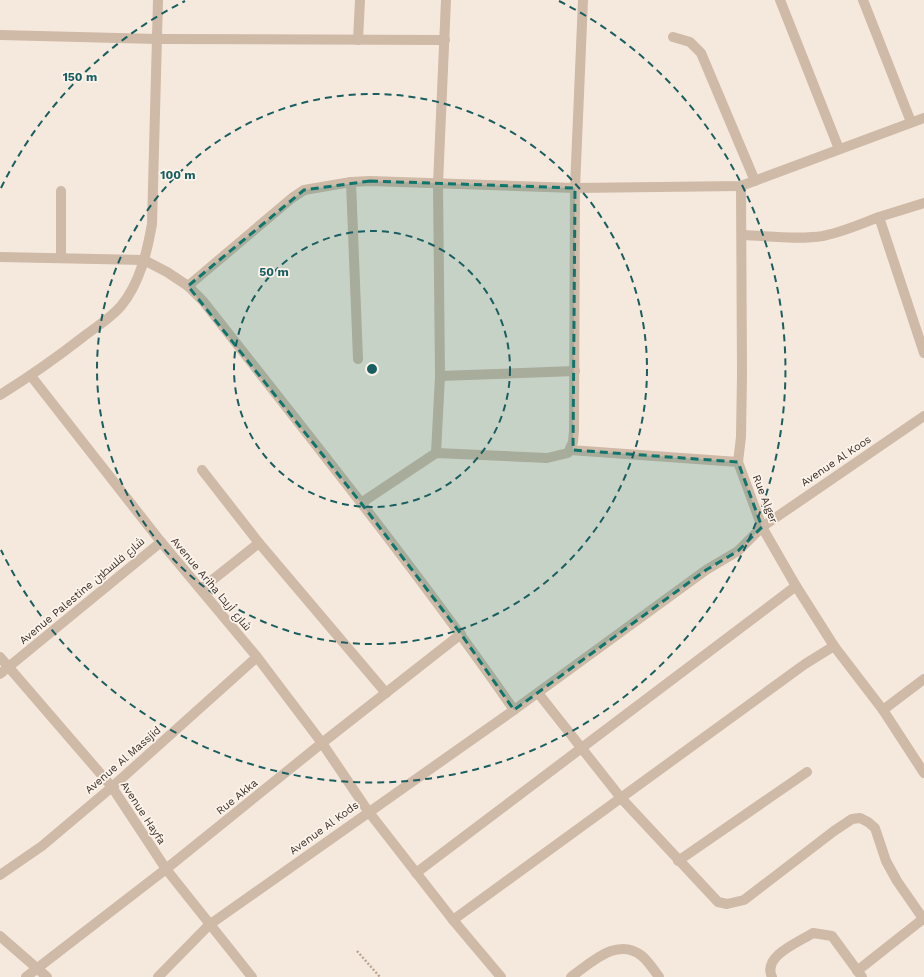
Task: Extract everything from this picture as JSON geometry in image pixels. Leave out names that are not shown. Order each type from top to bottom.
[{"type":"street","points":[[0,394],[31,376],[106,320],[121,306],[138,276],[144,260],[152,224],[158,0]]},
{"type":"street","points":[[358,40],[360,0]]},
{"type":"street","points":[[436,453],[440,376],[438,184],[446,0]]},
{"type":"street","points":[[361,503],[436,453],[547,458],[563,455],[570,450],[573,442],[574,431],[575,188],[583,0]]},
{"type":"street","points":[[780,0],[839,149]]},
{"type":"street","points":[[863,0],[911,122]]},
{"type":"street","points":[[0,35],[157,39],[445,40]]},
{"type":"street","points":[[673,36],[690,42],[701,53],[755,181]]},
{"type":"street","points":[[188,286],[292,198],[304,190],[351,182],[370,181],[575,188],[741,186],[924,118]]},
{"type":"street","points":[[351,182],[358,359]]},
{"type":"street","name":"Rue Alger","points":[[741,186],[743,235],[741,437],[738,462],[762,527],[796,586],[834,646],[883,710],[924,773]]},
{"type":"street","points":[[61,191],[61,258]]},
{"type":"street","points":[[743,235],[824,236],[851,228],[879,217],[924,204]]},
{"type":"street","points":[[879,217],[924,353]]},
{"type":"street","points":[[0,257],[144,260],[167,272],[188,286],[203,301],[361,503],[461,634],[514,710]]},
{"type":"street","points":[[440,376],[575,371]]},
{"type":"street","name":"Avenue Ariha شارع أريحا","points":[[31,376],[160,542],[257,657],[322,743],[368,811],[453,920],[501,977]]},
{"type":"street","name":"Avenue Al Koos","points":[[538,693],[706,570],[738,551],[762,527],[924,416]]},
{"type":"street","points":[[570,450],[738,462]]},
{"type":"street","points":[[202,470],[259,543],[386,693]]},
{"type":"street","name":"Avenue Palestine شارع فلسطين","points":[[0,674],[160,542]]},
{"type":"street","points":[[201,589],[259,543]]},
{"type":"street","points":[[416,873],[796,586]]},
{"type":"street","name":"Rue Akka","points":[[26,977],[166,870],[322,743],[461,634]]},
{"type":"street","points":[[453,920],[805,664],[834,646]]},
{"type":"street","name":"Avenue Hayfa","points":[[0,657],[112,787],[166,870],[252,977]]},
{"type":"street","name":"Avenue Al Massjid","points":[[0,875],[42,846],[112,787],[257,657]]},
{"type":"street","points":[[883,710],[924,679]]},
{"type":"street","points":[[538,693],[621,798],[678,861],[718,902],[727,904],[736,903],[753,894],[852,819],[860,818],[875,828],[886,861],[897,881],[924,920],[860,974],[832,936],[813,933],[778,954],[771,962],[769,968],[772,977]]},
{"type":"street","name":"Avenue Al Kods","points":[[158,977],[209,925],[368,811],[538,693]]},
{"type":"street","points":[[678,861],[807,772]]},
{"type":"street","points":[[0,936],[47,977]]},
{"type":"street","points":[[571,977],[610,950],[622,948],[642,956],[659,977]]},
{"type":"path","points":[[357,951],[380,977]]},
{"type":"highlighted area","points":[[370,181],[575,188],[573,450],[738,462],[762,527],[738,551],[706,570],[514,710],[461,634],[361,503],[188,286],[304,190]]}]
